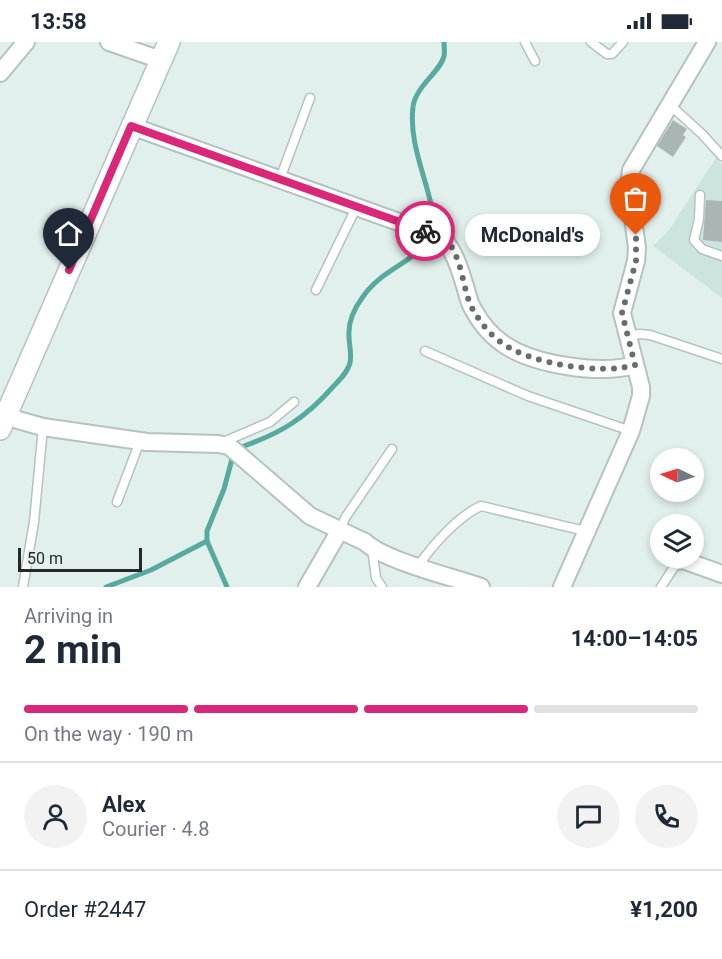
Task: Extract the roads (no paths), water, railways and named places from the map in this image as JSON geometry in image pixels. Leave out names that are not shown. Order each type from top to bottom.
[{"type":"street","points":[[0,73],[26,42]]},
{"type":"street","points":[[110,42],[165,51],[3,421],[18,420],[43,427],[140,441],[229,446],[310,516],[365,542],[372,548],[482,587]]},
{"type":"street","points":[[562,587],[631,431],[641,396],[641,387],[622,313],[636,261],[637,248],[628,188],[629,178],[636,160],[707,42]]},
{"type":"street","points":[[131,126],[443,238],[454,252],[471,306],[486,330],[503,344],[525,355],[584,368],[614,370],[635,365]]},
{"type":"street","points":[[307,587],[340,530]]},
{"type":"street","points":[[704,568],[722,574]]},
{"type":"lane","points":[[525,42],[535,61]]},
{"type":"lane","points":[[591,42],[607,54],[612,54],[623,42]]},
{"type":"lane","points":[[279,179],[310,98]]},
{"type":"lane","points":[[670,105],[722,156]]},
{"type":"lane","points":[[700,195],[699,219],[694,240],[702,249],[722,256]]},
{"type":"lane","points":[[316,290],[357,206]]},
{"type":"lane","points":[[628,336],[650,335],[722,359]]},
{"type":"lane","points":[[425,351],[528,396],[631,431]]},
{"type":"lane","points":[[218,444],[270,422],[294,402]]},
{"type":"lane","points":[[23,587],[34,522],[43,427]]},
{"type":"lane","points":[[117,502],[140,441]]},
{"type":"lane","points":[[340,530],[345,518],[392,449]]},
{"type":"lane","points":[[418,566],[436,543],[471,510],[481,506],[585,531]]},
{"type":"lane","points":[[372,548],[376,578],[382,587]]},
{"type":"lane","points":[[661,587],[673,568]]},
{"type":"waterway","points":[[435,226],[412,122],[413,107],[418,93],[442,62],[444,42]]},
{"type":"waterway","points":[[244,446],[292,424],[312,408],[339,380],[347,371],[350,363],[349,325],[359,302],[377,281],[412,257],[428,242]]},
{"type":"waterway","points":[[227,587],[207,541],[207,531],[224,489],[232,459]]},
{"type":"waterway","points":[[106,587],[151,570],[207,541]]},
{"type":"place","name":"McDonald's","points":[[636,235]]}]
